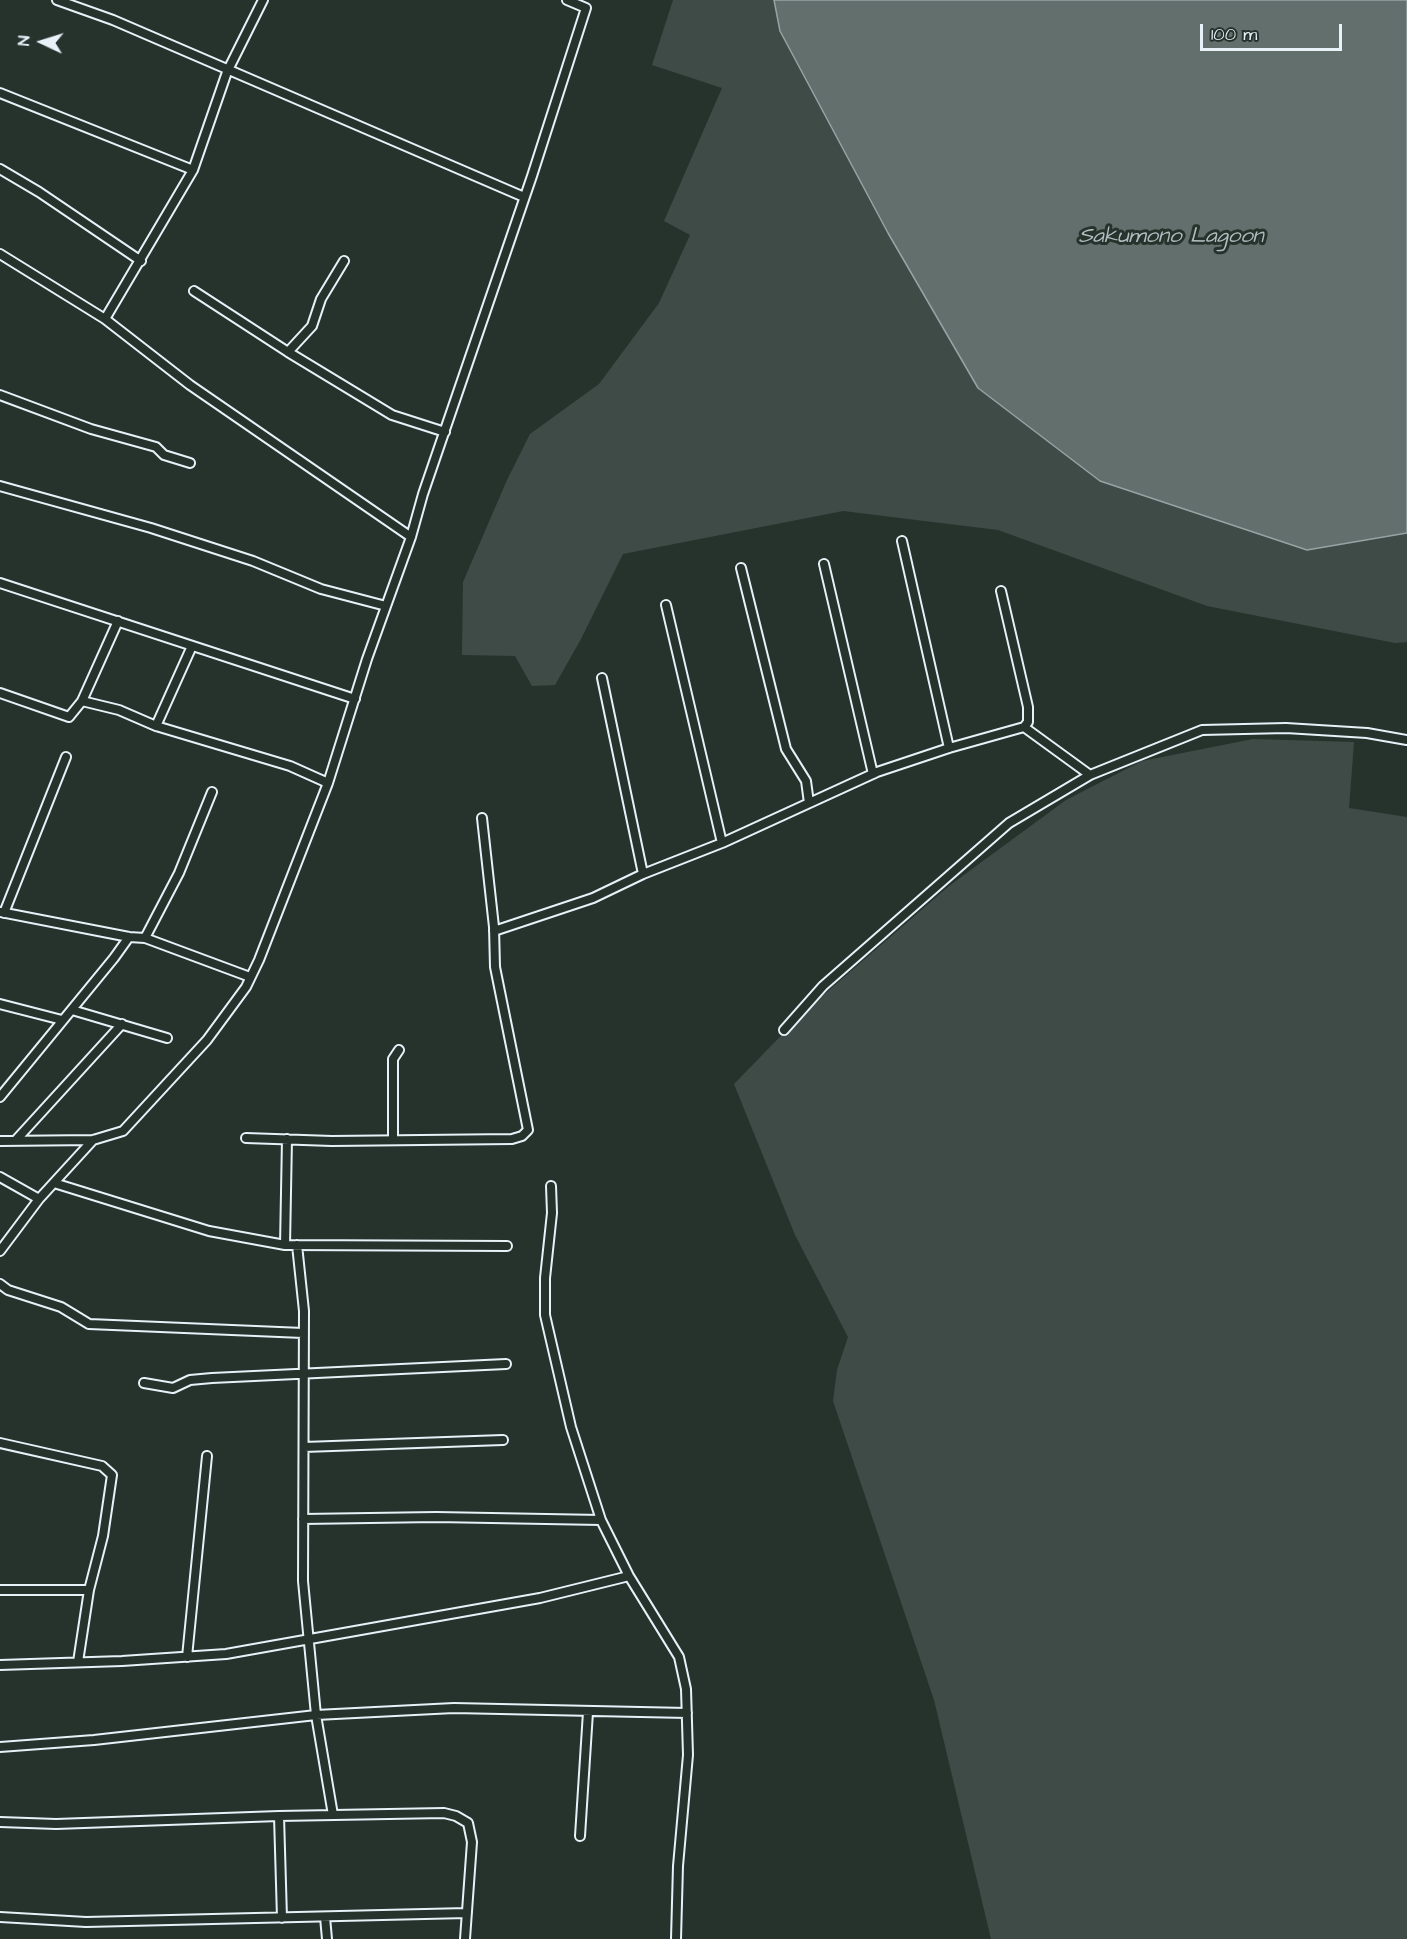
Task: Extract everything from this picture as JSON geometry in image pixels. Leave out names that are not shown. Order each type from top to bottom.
[{"type":"street","points":[[57,0],[113,21],[227,72],[524,197]]},
{"type":"street","points":[[105,319],[193,170],[227,72],[263,0]]},
{"type":"street","points":[[0,1141],[93,1140],[123,1131],[207,1040],[250,977],[279,913],[328,783],[586,8],[567,0]]},
{"type":"street","points":[[0,93],[193,170]]},
{"type":"street","points":[[0,170],[39,192],[141,261]]},
{"type":"street","points":[[0,254],[105,319],[190,384],[411,537]]},
{"type":"street","points":[[288,352],[312,326],[321,299],[344,261]]},
{"type":"street","points":[[194,291],[288,352],[392,415],[445,432]]},
{"type":"street","points":[[0,395],[91,429],[156,447],[164,455],[190,463]]},
{"type":"street","points":[[0,486],[151,528],[253,561],[321,589],[386,606]]},
{"type":"street","points":[[902,541],[949,748]]},
{"type":"street","points":[[824,564],[873,774]]},
{"type":"street","points":[[741,568],[786,749],[806,782],[809,802]]},
{"type":"street","points":[[0,583],[356,699]]},
{"type":"street","points":[[494,931],[593,898],[643,874],[723,843],[873,774],[949,748],[1024,727],[1028,722],[1028,706],[1001,591]]},
{"type":"street","points":[[666,605],[723,843]]},
{"type":"street","points":[[0,693],[69,717],[82,701],[118,621]]},
{"type":"street","points":[[156,726],[192,646]]},
{"type":"street","points":[[602,678],[643,874]]},
{"type":"street","points":[[82,701],[119,710],[156,726],[290,766],[328,783]]},
{"type":"street","points":[[1024,727],[1090,775]]},
{"type":"street","points":[[784,1030],[824,986],[1010,823],[1090,775],[1202,730],[1286,728],[1367,733],[1407,740]]},
{"type":"street","points":[[66,757],[2,912],[129,937],[145,938],[250,977]]},
{"type":"street","points":[[145,938],[179,873],[212,792]]},
{"type":"street","points":[[246,1138],[512,1139],[522,1136],[528,1130],[499,994],[482,818]]},
{"type":"street","points":[[0,1097],[129,937]]},
{"type":"street","points":[[0,1004],[62,1020]]},
{"type":"street","points":[[72,1010],[167,1038]]},
{"type":"street","points":[[16,1140],[122,1024]]},
{"type":"street","points":[[393,1140],[393,1059],[399,1050]]},
{"type":"street","points":[[285,1245],[287,1139]]},
{"type":"street","points":[[0,1251],[39,1198],[93,1140]]},
{"type":"street","points":[[0,1177],[39,1198]]},
{"type":"street","points":[[54,1183],[189,1226],[285,1245],[507,1246]]},
{"type":"street","points":[[551,1186],[552,1213],[545,1278],[545,1316],[571,1427],[601,1520],[629,1576],[679,1657],[686,1689],[688,1755],[678,1866],[676,1939]]},
{"type":"street","points":[[297,1245],[303,1333],[303,1581],[316,1715],[333,1815]]},
{"type":"street","points":[[0,1284],[8,1290],[61,1307],[89,1324],[303,1333]]},
{"type":"street","points":[[144,1383],[174,1388],[190,1380],[506,1364]]},
{"type":"street","points":[[304,1447],[503,1440]]},
{"type":"street","points":[[0,1443],[102,1466],[112,1475],[103,1536],[89,1590],[78,1662]]},
{"type":"street","points":[[187,1657],[207,1456]]},
{"type":"street","points":[[303,1519],[447,1517],[601,1520]]},
{"type":"street","points":[[0,1665],[187,1657],[309,1641],[540,1598],[629,1576]]},
{"type":"street","points":[[0,1590],[89,1590]]},
{"type":"street","points":[[0,1747],[94,1740],[316,1715],[453,1708],[687,1713]]},
{"type":"street","points":[[580,1836],[588,1712]]},
{"type":"street","points":[[0,1822],[149,1822],[279,1816],[444,1814],[462,1818],[471,1830],[472,1842],[465,1939]]},
{"type":"street","points":[[279,1816],[282,1918]]},
{"type":"street","points":[[0,1917],[86,1922],[467,1913]]},
{"type":"street","points":[[325,1917],[327,1939]]},
{"type":"shaded area","points":[[673,0],[774,0],[780,31],[978,388],[1100,481],[1307,550],[1407,533],[1407,642],[1395,643],[1207,606],[998,530],[843,511],[623,554],[581,639],[555,685],[532,686],[515,656],[462,655],[463,582],[507,480],[530,434],[599,384],[659,303],[690,235],[664,221],[722,88],[652,65]]},
{"type":"shaded area","points":[[1253,739],[1354,742],[1349,808],[1407,817],[1407,1939],[991,1939],[934,1700],[833,1401],[837,1370],[848,1337],[795,1235],[734,1084],[805,1011],[949,886],[1066,800],[1142,761]]},
{"type":"water","name":"Sakumono Lagoon","points":[[774,0],[1407,0],[1407,533],[1307,550],[1100,481],[978,388],[888,233],[780,31]]}]
